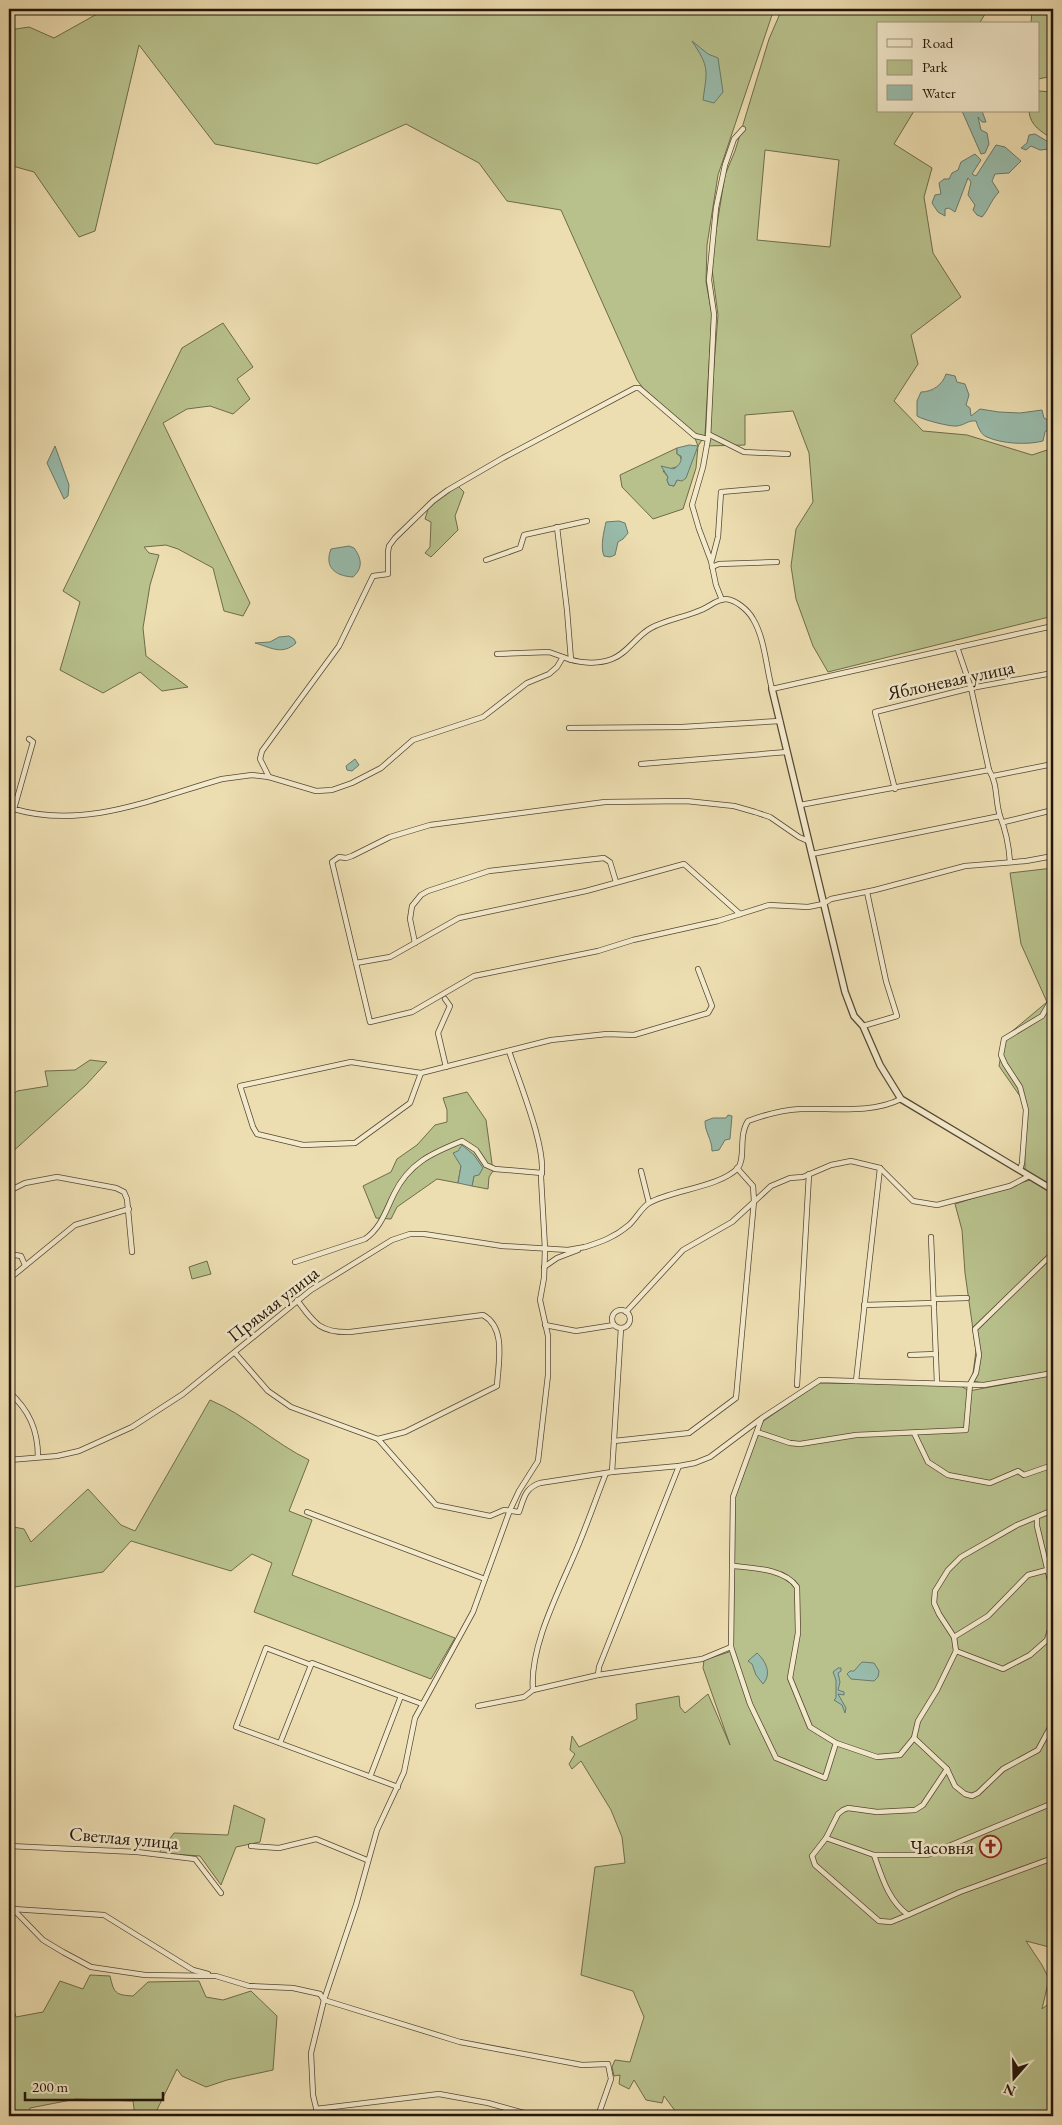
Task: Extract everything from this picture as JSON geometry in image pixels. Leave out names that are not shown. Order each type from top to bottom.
[{"type":"street","points":[[722,600],[692,506],[703,467],[708,437],[714,314],[709,280],[710,257],[720,180],[734,139],[743,129]]},
{"type":"street","points":[[269,776],[260,759],[262,751],[340,646],[373,576],[388,574],[388,552],[395,538],[432,501],[448,490],[503,458],[635,388],[639,388],[695,436],[708,437],[744,452],[788,454]]},
{"type":"street","points":[[711,561],[718,537],[721,492],[766,488]]},
{"type":"street","points":[[486,560],[520,548],[524,535],[587,521]]},
{"type":"street","points":[[557,527],[571,660]]},
{"type":"street","points":[[712,568],[719,564],[776,562]]},
{"type":"street","points":[[497,654],[549,652],[571,660],[589,662],[609,660],[625,652],[650,628],[702,610],[722,600],[727,599],[734,602],[752,617],[758,627],[823,904],[845,992],[854,1016],[863,1026],[880,1064],[901,1099],[1053,1190]]},
{"type":"street","points":[[772,689],[1053,626]]},
{"type":"street","points":[[958,647],[971,688],[989,770],[993,776],[1000,816],[1004,822],[1010,862]]},
{"type":"street","points":[[29,739],[33,742],[14,809],[40,816],[75,816],[125,808],[222,779],[252,775],[269,776],[316,791],[332,790],[352,783],[381,768],[413,740],[462,726],[491,712],[527,683],[549,674],[557,667],[563,657]]},
{"type":"street","name":"Яблоневая улица","points":[[895,789],[875,712],[971,688],[1053,673]]},
{"type":"street","points":[[569,728],[682,727],[780,721]]},
{"type":"street","points":[[642,764],[787,752]]},
{"type":"street","points":[[993,776],[1053,764]]},
{"type":"street","points":[[800,805],[895,789],[989,770]]},
{"type":"street","points":[[808,841],[770,818],[734,806],[686,801],[588,804],[533,813],[447,821],[410,830],[352,856],[346,858],[339,857],[332,862],[370,1022],[412,1012],[474,976],[598,950],[769,905],[808,907],[823,904],[831,899],[867,892],[965,866],[1053,856]]},
{"type":"street","points":[[1004,822],[1053,810]]},
{"type":"street","points":[[812,854],[1000,816]]},
{"type":"street","points":[[415,943],[410,919],[412,906],[421,895],[489,871],[604,858],[610,862],[616,882]]},
{"type":"street","points":[[356,963],[390,957],[459,918],[586,891],[684,864],[740,914]]},
{"type":"street","points":[[863,1026],[897,1016],[886,981],[867,892]]},
{"type":"street","points":[[421,1072],[410,1103],[355,1143],[302,1145],[257,1134],[240,1086],[351,1062],[421,1072],[551,1040],[607,1034],[634,1035],[708,1013],[712,1006],[698,969]]},
{"type":"street","points":[[1020,1170],[1026,1110],[1020,1087],[1001,1055],[1004,1040],[1042,1016],[1053,997]]},
{"type":"street","points":[[445,999],[450,1006],[438,1033],[446,1067]]},
{"type":"street","points":[[318,2116],[313,2095],[314,2080],[311,2053],[324,2000],[356,1905],[367,1860],[382,1816],[398,1787],[408,1759],[410,1738],[415,1718],[473,1612],[518,1491],[538,1461],[548,1374],[548,1336],[540,1300],[545,1250],[543,1167],[539,1146],[509,1051]]},
{"type":"street","points":[[544,1267],[557,1258],[614,1236],[629,1225],[649,1203],[710,1183],[737,1168],[740,1163],[742,1135],[748,1121],[761,1116],[798,1109],[875,1108],[901,1099]]},
{"type":"street","points":[[295,1262],[365,1239],[377,1228],[395,1191],[417,1162],[462,1141],[476,1150],[486,1165],[495,1169],[542,1173]]},
{"type":"street","points":[[626,1312],[683,1250],[732,1222],[771,1186],[790,1178],[809,1174],[831,1165],[851,1161],[880,1168],[913,1201],[937,1204],[1010,1186],[1029,1176]]},
{"type":"street","points":[[614,1441],[689,1433],[736,1398],[754,1201],[753,1186],[737,1168]]},
{"type":"street","points":[[856,1381],[880,1168]]},
{"type":"street","points":[[641,1171],[649,1203]]},
{"type":"street","points":[[797,1385],[809,1174]]},
{"type":"street","points":[[9,1191],[25,1183],[56,1177],[116,1188],[124,1192],[129,1209],[132,1252]]},
{"type":"street","points":[[9,1279],[74,1225],[129,1209]]},
{"type":"street","name":"Прямая улица","points":[[9,1460],[57,1456],[79,1451],[132,1427],[183,1394],[297,1300],[392,1240],[410,1234],[424,1234],[502,1246],[545,1250],[568,1250],[585,1247]]},
{"type":"street","points":[[931,1237],[937,1383]]},
{"type":"street","points":[[9,1254],[21,1256],[25,1265]]},
{"type":"street","points":[[757,1432],[790,1443],[800,1444],[856,1435],[966,1430],[970,1384],[976,1373],[980,1355],[975,1329],[1048,1257],[1053,1259]]},
{"type":"street","points":[[864,1305],[967,1298]]},
{"type":"street","points":[[297,1300],[317,1325],[331,1332],[350,1332],[483,1315],[491,1319],[495,1325],[499,1338],[497,1386],[405,1432],[378,1439]]},
{"type":"street","points":[[545,1325],[576,1330],[614,1325],[621,1328],[629,1322],[629,1316],[626,1312],[620,1310],[615,1312],[612,1320],[614,1325]]},
{"type":"street","points":[[612,1472],[621,1328]]},
{"type":"street","points":[[235,1353],[268,1391],[291,1407],[378,1439],[436,1505],[490,1516],[504,1510],[519,1512],[526,1492],[531,1486],[570,1477],[679,1466],[710,1457],[762,1418],[820,1380],[984,1385],[1053,1373]]},
{"type":"street","points":[[910,1355],[936,1354]]},
{"type":"street","points":[[9,1392],[11,1398],[28,1414],[34,1426],[38,1457]]},
{"type":"street","points":[[762,1418],[733,1497],[734,1566],[731,1647],[750,1704],[776,1758],[825,1778],[836,1743]]},
{"type":"street","points":[[914,1432],[928,1462],[948,1475],[990,1482],[1018,1471],[1024,1475],[1053,1465]]},
{"type":"street","points":[[598,1676],[602,1660],[679,1466]]},
{"type":"street","points":[[533,1690],[532,1676],[537,1651],[560,1586],[606,1473]]},
{"type":"street","points":[[734,1566],[768,1569],[794,1583],[797,1588],[798,1633],[790,1678],[810,1727],[836,1743],[877,1757],[900,1755],[914,1738],[918,1721],[937,1690],[956,1651],[954,1637],[934,1603],[935,1591],[948,1570],[961,1557],[1017,1525],[1053,1510]]},
{"type":"street","points":[[306,1512],[485,1579]]},
{"type":"street","points":[[1037,1518],[1053,1593]]},
{"type":"street","points":[[954,1637],[988,1616],[1028,1575],[1048,1570]]},
{"type":"street","points":[[956,1651],[1003,1669],[1030,1655],[1047,1640],[1053,1618]]},
{"type":"street","points":[[478,1706],[524,1697],[533,1690],[598,1676],[702,1659],[731,1647]]},
{"type":"street","points":[[398,1787],[236,1726],[266,1648],[422,1704]]},
{"type":"street","points":[[280,1743],[311,1665]]},
{"type":"street","points":[[370,1777],[401,1696]]},
{"type":"street","points":[[914,1738],[947,1769],[955,1786],[965,1794],[972,1796],[978,1793],[1003,1769],[1038,1750],[1053,1722]]},
{"type":"street","points":[[947,1769],[923,1805],[915,1810],[877,1812],[848,1808],[838,1814],[826,1838],[812,1856],[814,1865],[879,1921],[891,1922],[960,1892],[1053,1858]]},
{"type":"street","points":[[826,1838],[874,1855],[927,1855],[1053,1803]]},
{"type":"street","points":[[251,1846],[279,1848],[316,1839],[367,1860]]},
{"type":"street","name":"Светлая улица","points":[[9,1846],[137,1852],[195,1859],[221,1893]]},
{"type":"street","points":[[874,1855],[897,1907],[908,1915]]},
{"type":"street","points":[[11,1909],[43,1940],[91,1967],[145,1976],[216,1976]]},
{"type":"street","points":[[11,1909],[104,1915],[193,1970],[249,1986],[293,1988],[320,1994],[324,2000],[460,2042],[582,2065],[608,2064],[611,2079],[598,2116]]},
{"type":"street","points":[[316,2109],[439,2094],[488,2103],[535,2116]]},
{"type":"green space","points":[[106,9],[774,9],[718,175],[707,245],[706,282],[712,314],[705,435],[698,446],[692,431],[643,388],[637,380],[561,210],[507,201],[479,163],[406,124],[317,164],[215,144],[139,45],[95,231],[79,237],[34,172],[9,165],[9,30],[29,27],[54,38]]},
{"type":"green space","points":[[782,9],[988,9],[980,22],[877,22],[877,112],[913,112],[894,144],[932,168],[924,197],[933,253],[961,297],[911,335],[918,364],[894,401],[923,431],[967,435],[1032,455],[1053,448],[1053,616],[828,672],[813,646],[796,599],[791,566],[796,529],[813,502],[809,453],[793,411],[745,415],[745,445],[705,446],[709,428],[718,315],[711,262],[725,175],[735,151],[769,39]],"holes":[[[765,150],[839,160],[830,247],[757,240]]]},
{"type":"green space","points":[[1032,9],[1053,9],[1053,76],[1040,79],[1040,22],[1031,22]]},
{"type":"green space","points":[[1040,91],[1053,92],[1053,139],[1034,125],[1029,112],[1040,112]]},
{"type":"green space","points":[[223,323],[253,367],[237,379],[250,399],[233,414],[210,406],[187,409],[163,423],[250,603],[243,616],[224,611],[213,568],[178,549],[166,545],[144,547],[149,553],[159,555],[150,585],[143,628],[146,656],[188,687],[162,691],[140,672],[103,693],[60,670],[80,602],[63,591],[182,348]]},
{"type":"green space","points":[[698,446],[696,468],[683,509],[653,519],[622,487],[620,475],[677,448],[677,454],[682,461],[679,466],[663,471],[668,477],[669,485],[674,486],[690,463]]},
{"type":"green space","points":[[458,486],[464,492],[455,516],[458,530],[431,557],[425,553],[430,547],[431,522],[425,519],[429,506]]},
{"type":"green space","points":[[1053,868],[1053,1186],[1025,1171],[1024,1102],[999,1066],[1004,1038],[1047,1002],[1021,944],[1010,873]]},
{"type":"green space","points":[[90,1060],[107,1062],[86,1085],[9,1155],[9,1099],[17,1091],[48,1086],[45,1071],[75,1070]]},
{"type":"green space","points":[[467,1092],[486,1120],[493,1171],[489,1177],[488,1189],[472,1186],[474,1176],[461,1166],[458,1183],[437,1179],[397,1207],[391,1219],[376,1218],[363,1186],[391,1172],[397,1159],[417,1145],[435,1125],[447,1122],[447,1110],[443,1098]]},
{"type":"green space","points":[[1033,1179],[1053,1194],[1053,1371],[984,1383],[972,1381],[976,1351],[965,1273],[962,1230],[955,1204]]},
{"type":"green space","points":[[207,1261],[211,1274],[192,1279],[189,1267]]},
{"type":"green space","points":[[1053,1375],[1053,1948],[1026,1941],[1049,1979],[1042,2009],[1053,2000],[1053,2116],[679,2116],[664,2096],[662,2103],[646,2100],[634,2080],[629,2089],[619,2084],[620,2075],[614,2076],[612,2067],[615,2060],[630,2062],[644,2017],[633,1991],[581,1975],[595,1867],[625,1863],[622,1837],[611,1810],[581,1761],[572,1769],[569,1764],[575,1754],[570,1750],[572,1736],[579,1747],[637,1719],[636,1704],[679,1696],[680,1707],[685,1713],[708,1694],[730,1745],[703,1668],[704,1660],[729,1652],[733,1499],[762,1422],[819,1383],[961,1386],[969,1391]]},
{"type":"green space","points":[[210,1400],[236,1413],[284,1446],[309,1460],[289,1511],[312,1520],[292,1575],[455,1638],[431,1679],[254,1612],[272,1563],[252,1554],[231,1571],[131,1541],[103,1572],[9,1588],[9,1526],[24,1529],[31,1542],[88,1489],[121,1525],[135,1531]]},
{"type":"green space","points":[[234,1805],[265,1819],[260,1842],[236,1847],[221,1885],[200,1856],[159,1853],[174,1833],[228,1835]]},
{"type":"green space","points":[[90,1975],[110,1976],[114,1990],[119,1994],[127,1996],[133,1996],[148,1982],[199,1981],[206,1997],[223,2000],[251,1991],[277,2016],[273,2070],[227,2080],[206,2087],[182,2076],[177,2069],[154,2116],[135,2116],[133,2101],[76,2099],[30,2108],[27,2116],[9,2116],[9,1993],[16,2017],[43,2012],[60,1981],[83,1989]]},
{"type":"water","points":[[692,41],[708,54],[718,58],[723,92],[714,103],[703,100],[706,69],[702,57]]},
{"type":"water","points":[[962,112],[982,112],[986,122],[982,122],[978,117],[981,130],[987,133],[989,144],[985,153],[981,154]]},
{"type":"water","points":[[1035,134],[1050,143],[1050,149],[1040,150],[1031,146],[1026,150],[1021,148],[1027,143],[1029,135]]},
{"type":"water","points":[[996,145],[1005,147],[1021,161],[1009,173],[995,174],[992,181],[999,192],[982,217],[973,210],[975,205],[968,195],[971,182],[968,178],[955,212],[949,208],[945,209],[945,216],[938,212],[932,203],[935,195],[941,194],[939,183],[944,179],[949,179],[952,173],[958,170],[961,162],[975,154],[981,160],[972,174],[976,176]]},
{"type":"water","points":[[946,374],[955,376],[957,382],[965,384],[969,395],[966,405],[970,408],[971,416],[980,409],[1020,413],[1042,410],[1044,418],[1050,421],[1052,426],[1045,432],[1043,441],[1015,443],[985,436],[980,431],[976,421],[954,426],[920,418],[917,416],[917,401],[921,392],[930,391],[937,387],[943,381]]},
{"type":"water","points":[[689,445],[698,446],[686,478],[682,481],[677,480],[674,486],[669,485],[668,477],[661,466],[674,469],[681,460],[681,456],[677,454],[677,448]]},
{"type":"water","points":[[55,446],[69,485],[68,496],[64,499],[47,463]]},
{"type":"water","points":[[619,521],[625,523],[628,533],[618,542],[615,555],[610,557],[604,556],[602,544],[606,522]]},
{"type":"water","points":[[349,546],[354,548],[360,560],[360,567],[353,577],[336,572],[330,566],[329,561],[331,549]]},
{"type":"water","points":[[289,636],[296,643],[286,649],[281,650],[255,643],[270,642],[279,637]]},
{"type":"water","points":[[355,759],[359,765],[352,771],[347,770],[346,766]]},
{"type":"water","points":[[728,1115],[732,1116],[730,1139],[725,1140],[719,1150],[712,1151],[705,1121],[713,1118],[726,1118]]},
{"type":"water","points":[[462,1145],[474,1155],[483,1168],[479,1175],[474,1176],[472,1186],[458,1183],[461,1166],[453,1153],[458,1151]]},
{"type":"water","points":[[757,1653],[767,1668],[766,1680],[763,1684],[756,1675],[752,1664],[748,1661]]},
{"type":"water","points":[[862,1662],[874,1663],[879,1671],[878,1677],[874,1681],[851,1679],[847,1674],[850,1671],[854,1671]]},
{"type":"water","points":[[841,1668],[841,1671],[838,1673],[840,1682],[838,1690],[844,1692],[844,1695],[838,1694],[846,1708],[845,1713],[842,1705],[834,1700],[836,1698],[836,1680],[833,1672]]},
{"type":"place","name":"Часовня","points":[[990,1847]]}]
